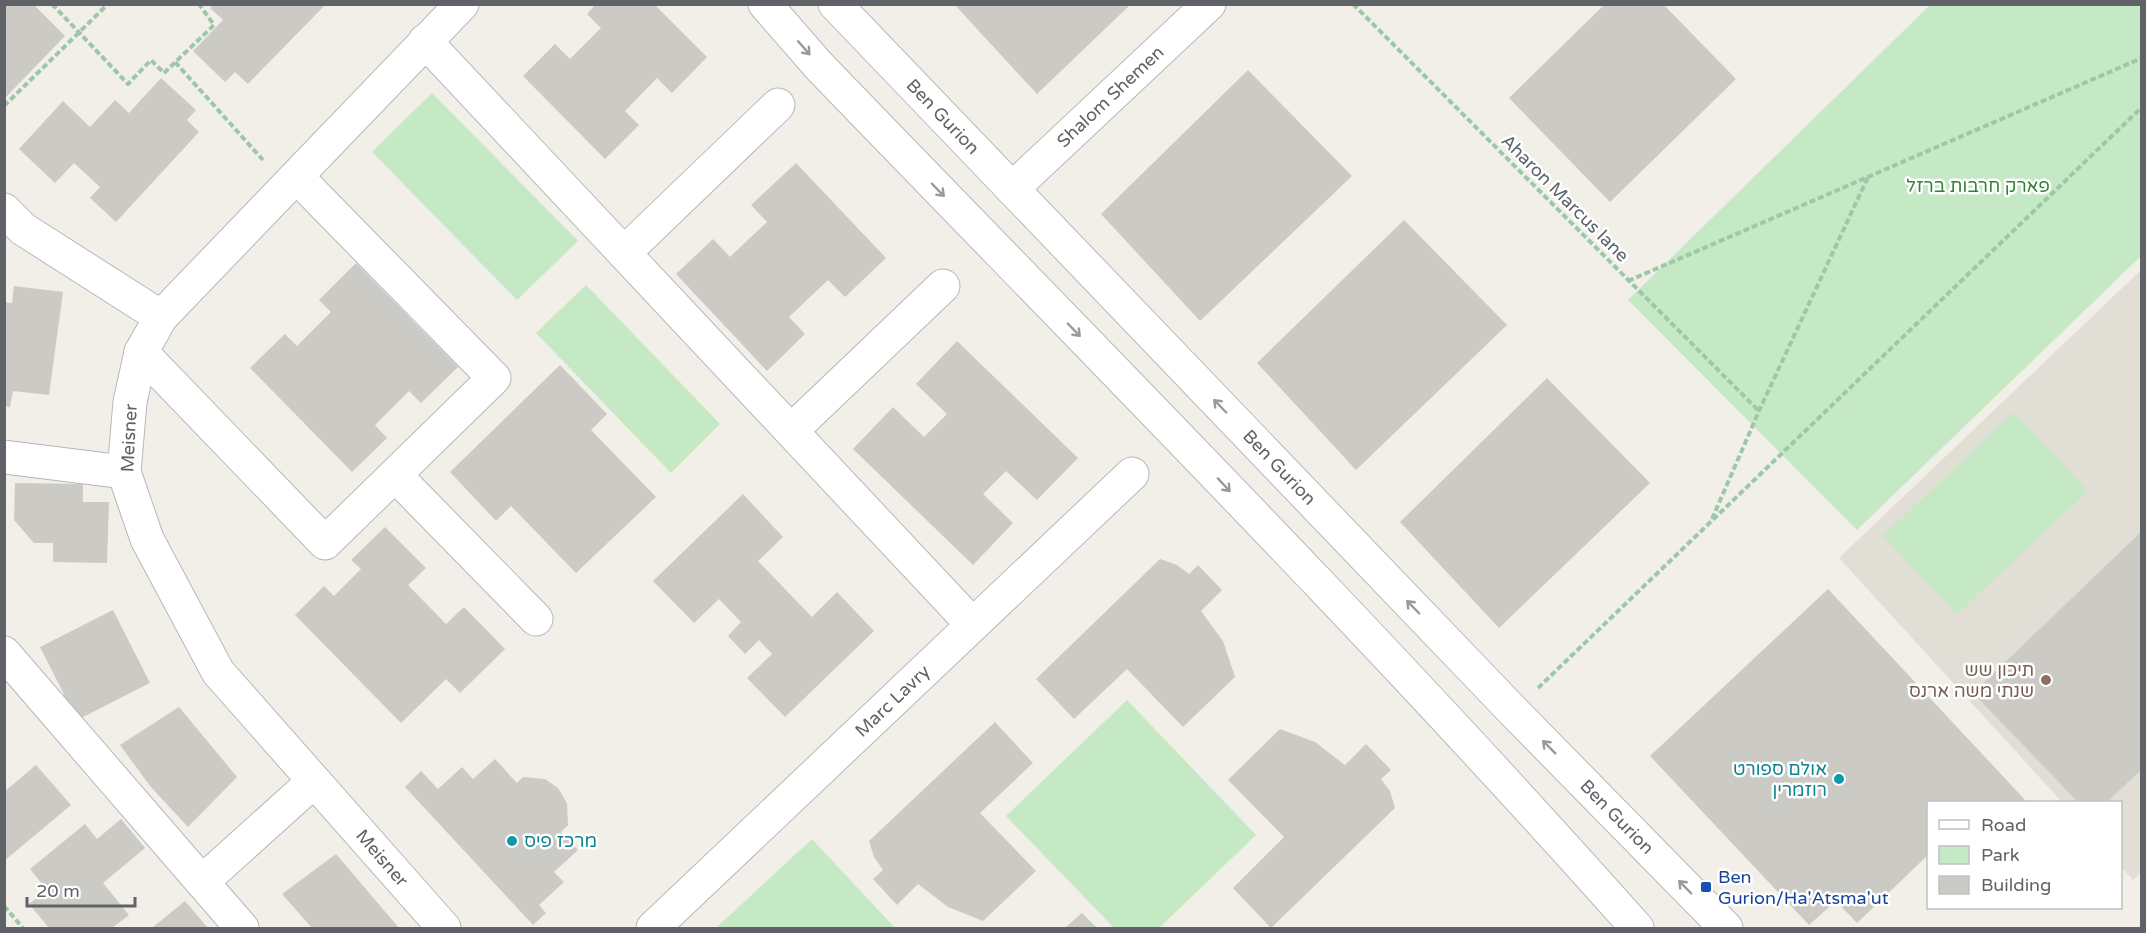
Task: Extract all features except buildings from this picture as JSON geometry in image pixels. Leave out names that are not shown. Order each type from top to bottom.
[{"type":"street","points":[[765,4],[819,66],[1175,433],[1524,801],[1637,928]]},
{"type":"street","name":"Ben Gurion","points":[[835,4],[1513,711],[1726,928]]},
{"type":"street","name":"Shalom Shemen","points":[[1012,189],[1209,4]]},
{"type":"street","name":"Meisner","points":[[444,928],[218,672],[147,539],[123,472],[130,402],[141,352],[161,317],[297,177],[425,41],[452,8]]},
{"type":"street","points":[[425,41],[972,624]]},
{"type":"street","points":[[624,254],[778,105]]},
{"type":"street","points":[[141,352],[325,543],[494,378],[297,177]]},
{"type":"street","points":[[4,210],[23,230],[161,317]]},
{"type":"street","points":[[791,431],[943,286]]},
{"type":"street","points":[[4,457],[123,472]]},
{"type":"street","name":"Marc Lavry","points":[[653,928],[1132,474]]},
{"type":"street","points":[[395,475],[536,619]]},
{"type":"street","points":[[4,653],[212,875],[242,928]]},
{"type":"street","points":[[212,875],[314,781]]},
{"type":"path","points":[[52,4],[128,84],[151,60],[164,73],[214,25],[199,4]]},
{"type":"path","points":[[4,106],[108,4]]},
{"type":"path","name":"Aharon Marcus lane","points":[[1353,4],[1759,411]]},
{"type":"path","points":[[1628,280],[2142,58]]},
{"type":"path","points":[[175,62],[266,163]]},
{"type":"path","points":[[1513,711],[2142,107]]},
{"type":"path","points":[[1710,523],[1759,411],[1869,176]]},
{"type":"path","points":[[4,906],[23,928]]},
{"type":"shaded area","name":"תיכון שש שנתי משה ארנס","points":[[2141,270],[2142,872],[2133,880],[2122,868],[2122,801],[2061,801],[1839,558]]},
{"type":"green space","name":"פארק חרבות ברזל","points":[[1931,4],[2141,5],[2141,256],[1857,530],[1628,300]]},
{"type":"green space","points":[[432,93],[578,241],[517,300],[372,152]]},
{"type":"green space","points":[[586,285],[720,424],[671,473],[536,333]]},
{"type":"green space","points":[[2014,412],[2088,491],[1957,614],[1883,536]]},
{"type":"green space","points":[[1127,700],[1256,835],[1159,928],[1114,928],[1006,816]]},
{"type":"green space","points":[[812,839],[895,928],[716,928]]},
{"type":"place","name":"תיכון שש שנתי משה ארנס","points":[[2046,680]]},
{"type":"place","name":"אולם ספורט רוזמרין","points":[[1839,779]]},
{"type":"place","name":"מרכז פיס","points":[[512,841]]},
{"type":"place","name":"Ben Gurion/Ha'Atsma'ut","points":[[1706,887]]}]
